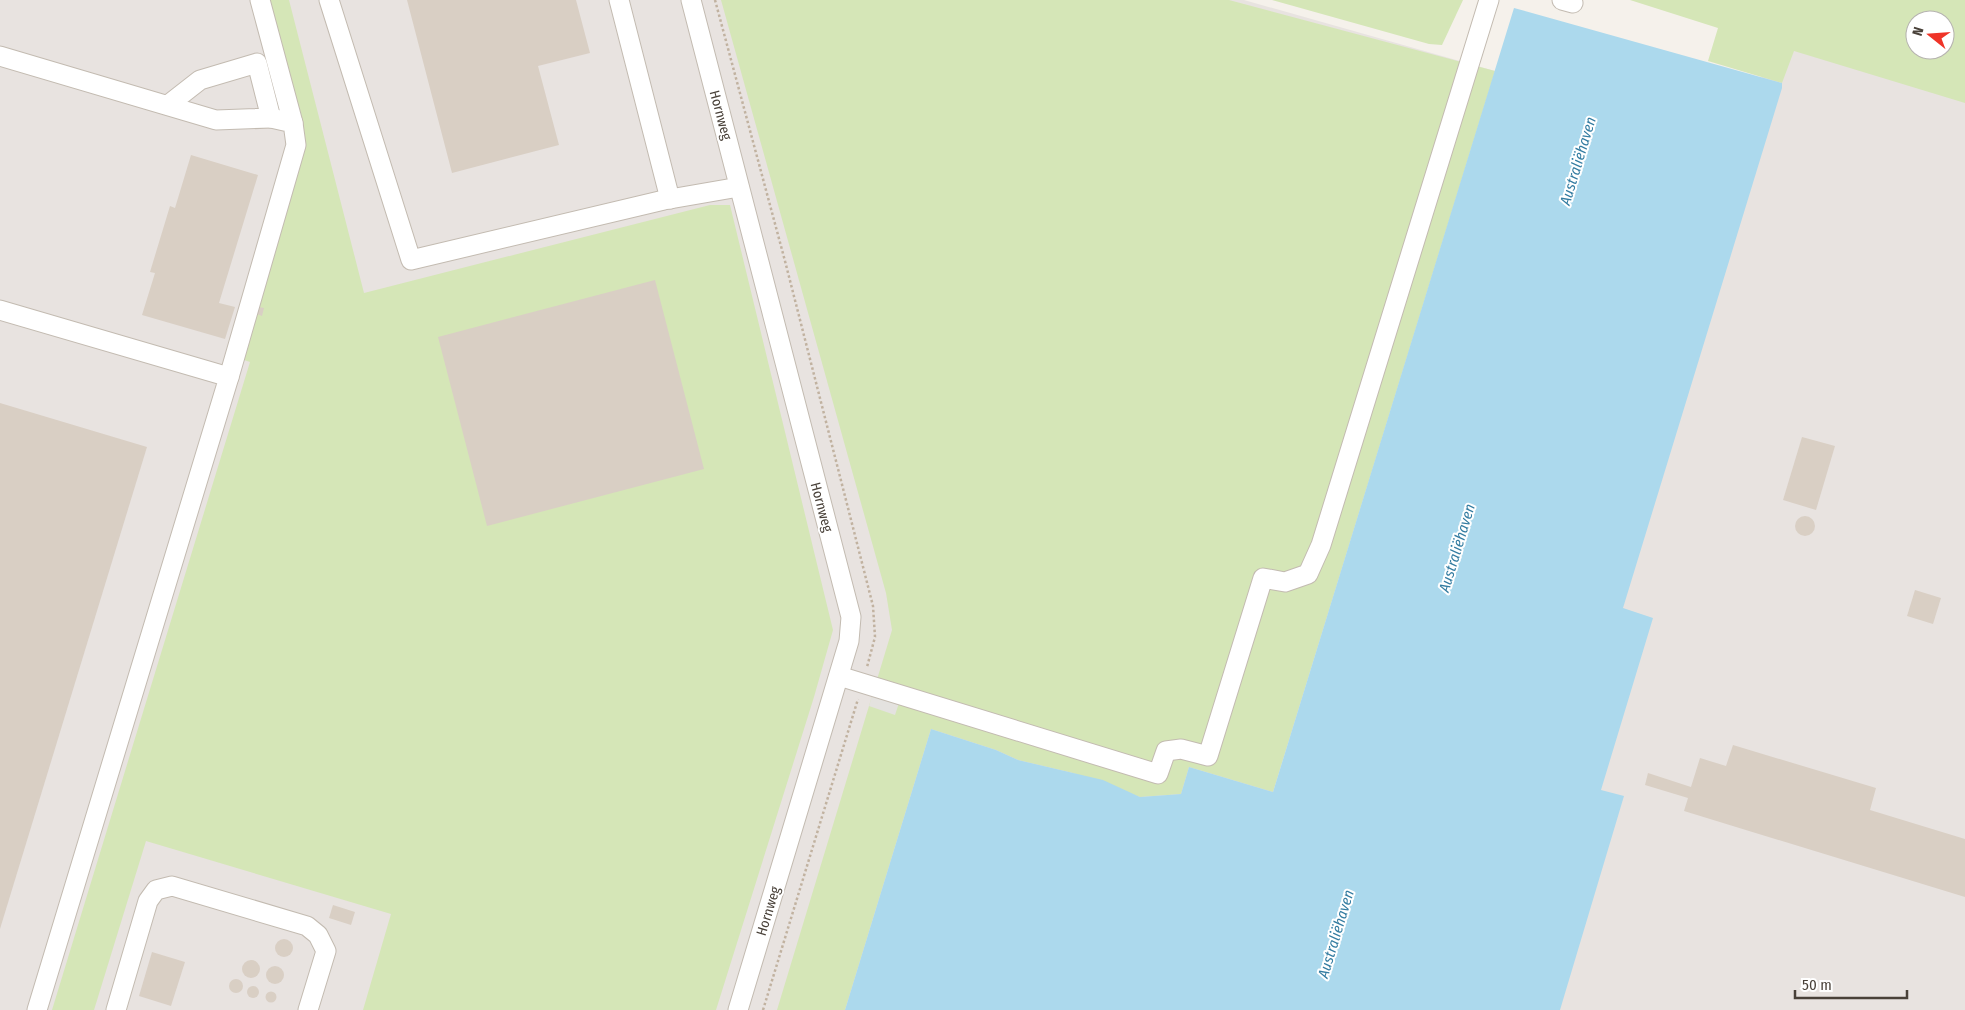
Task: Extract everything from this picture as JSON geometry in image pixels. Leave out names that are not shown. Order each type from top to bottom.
[{"type":"street","points":[[37,1010],[229,377],[296,145],[293,123],[260,0]]},
{"type":"street","points":[[329,0],[411,260],[670,199],[740,187]]},
{"type":"street","points":[[619,0],[670,199]]},
{"type":"street","name":"Hornweg","points":[[691,0],[851,617],[849,641],[839,676],[738,1010]]},
{"type":"street","points":[[839,676],[1158,774],[1166,751],[1181,749],[1208,756],[1264,578],[1285,582],[1308,574],[1321,545],[1489,0]]},
{"type":"street","points":[[0,56],[216,120],[271,118],[293,123]]},
{"type":"street","points":[[168,105],[200,80],[257,63],[271,118]]},
{"type":"street","points":[[0,310],[229,377]]},
{"type":"street","points":[[120,1009],[148,901],[156,890],[172,886],[308,926],[318,936],[326,951],[308,1010]]},
{"type":"shaded area","points":[[0,0],[1244,0],[1495,71],[1273,792],[846,1010],[0,1010]]},
{"type":"shaded area","points":[[1778,25],[1905,47],[1905,60],[1955,60],[1955,56],[1965,58],[1965,1010],[1472,1010]]},
{"type":"shaded area","points":[[873,692],[900,700],[895,715],[869,706]]},
{"type":"green space","points":[[267,0],[289,0],[364,293],[710,205],[730,205],[833,630],[814,697],[716,1010],[363,1010],[391,914],[146,841],[94,1010],[52,1010],[250,362],[241,359],[304,147]]},
{"type":"green space","points":[[721,0],[1229,0],[1495,71],[1273,792],[1189,767],[1181,794],[1140,797],[1073,773],[1018,760],[996,750],[931,729],[845,1010],[777,1010],[892,630],[886,593]]},
{"type":"green space","points":[[1272,0],[1463,0],[1442,45],[1429,44]]},
{"type":"green space","points":[[1630,0],[1965,0],[1965,103],[1794,51],[1782,83],[1708,61],[1718,28]]},
{"type":"water","name":"Australiëhaven","points":[[1514,8],[1782,83],[1623,608],[1653,618],[1601,790],[1624,796],[1560,1010],[845,1010],[931,729],[996,750],[1018,760],[1103,780],[1140,797],[1181,794],[1189,767],[1273,792]]},
{"type":"building","points":[[407,0],[576,0],[590,53],[538,66],[559,145],[452,173]]},
{"type":"building","points":[[191,155],[258,175],[219,303],[235,307],[225,339],[142,315],[155,273],[150,272],[170,206],[175,208]]},
{"type":"building","points":[[655,280],[704,469],[487,526],[438,337]]},
{"type":"building","points":[[259,307],[264,308],[262,316],[257,314]]},
{"type":"building","points":[[0,403],[147,447],[0,929]]},
{"type":"building","points":[[1802,437],[1835,446],[1816,510],[1783,500]]},
{"type":"building","points":[[1805,516],[1812,519],[1815,526],[1812,533],[1805,536],[1798,533],[1795,526],[1798,519]]},
{"type":"building","points":[[1915,590],[1941,598],[1933,624],[1907,616]]},
{"type":"building","points":[[1733,745],[1876,788],[1870,810],[1965,839],[1965,897],[1684,811],[1688,798],[1645,785],[1648,773],[1691,787],[1700,758],[1726,766]]},
{"type":"building","points":[[333,905],[355,912],[351,925],[329,918]]},
{"type":"building","points":[[284,939],[290,942],[293,948],[290,954],[284,957],[278,954],[275,948],[278,942]]},
{"type":"building","points":[[152,952],[185,962],[171,1006],[139,996]]},
{"type":"building","points":[[251,960],[257,963],[260,969],[257,975],[251,978],[245,975],[242,969],[245,963]]},
{"type":"building","points":[[275,966],[281,969],[284,975],[281,981],[275,984],[269,981],[266,975],[269,969]]},
{"type":"building","points":[[236,979],[241,981],[243,986],[241,991],[236,993],[231,991],[229,986],[231,981]]},
{"type":"building","points":[[255,986],[258,987],[258,997],[251,998],[248,997],[247,990],[248,987]]},
{"type":"building","points":[[271,991],[277,997],[271,1003],[265,997]]}]
